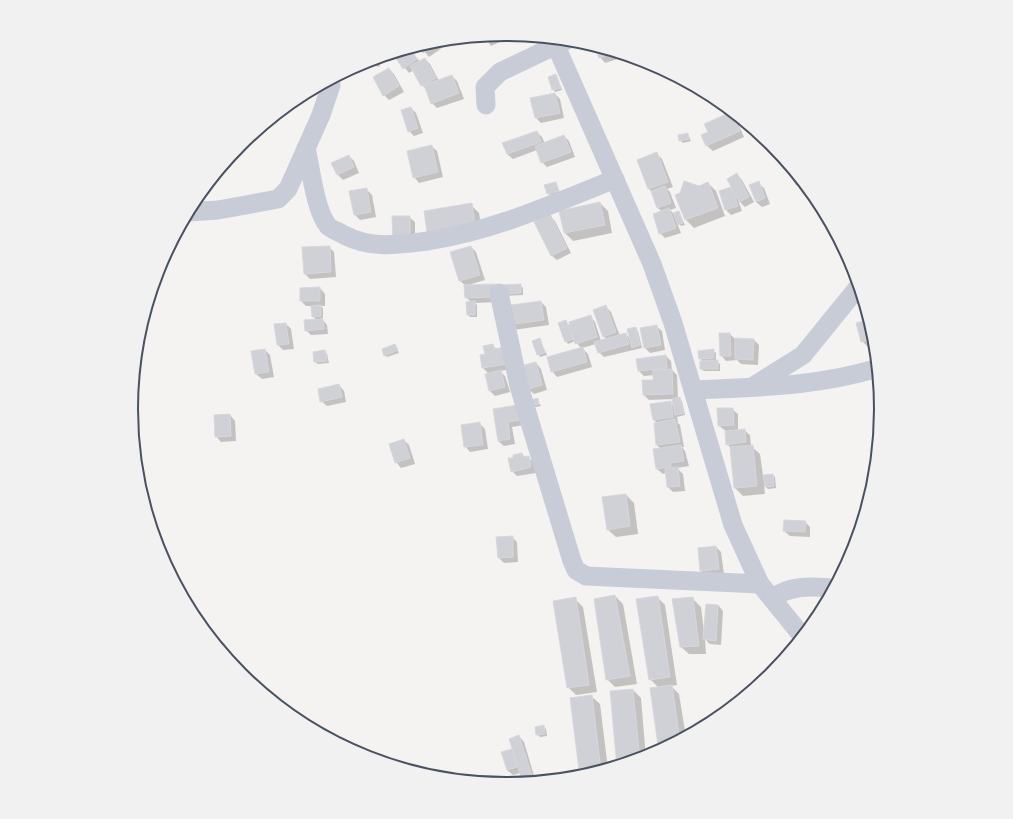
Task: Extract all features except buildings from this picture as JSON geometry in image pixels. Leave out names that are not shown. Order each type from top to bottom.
[{"type":"street","points":[[486,106],[485,87],[500,72],[554,44]]},
{"type":"street","points":[[561,45],[615,179],[652,264],[673,323],[694,390],[733,525],[760,584],[773,598],[800,633]]},
{"type":"street","points":[[196,211],[218,210],[278,199],[288,189],[321,115],[331,86]]},
{"type":"street","points":[[306,148],[318,204],[329,227],[354,240],[378,246],[394,246],[458,236],[508,222],[615,179]]},
{"type":"street","points":[[751,388],[803,355],[855,291]]},
{"type":"street","points":[[499,293],[519,386],[576,570],[586,576],[760,584]]},
{"type":"street","points":[[694,390],[795,386],[848,377],[873,370]]},
{"type":"street","points":[[773,598],[780,592],[808,586],[829,588]]}]
